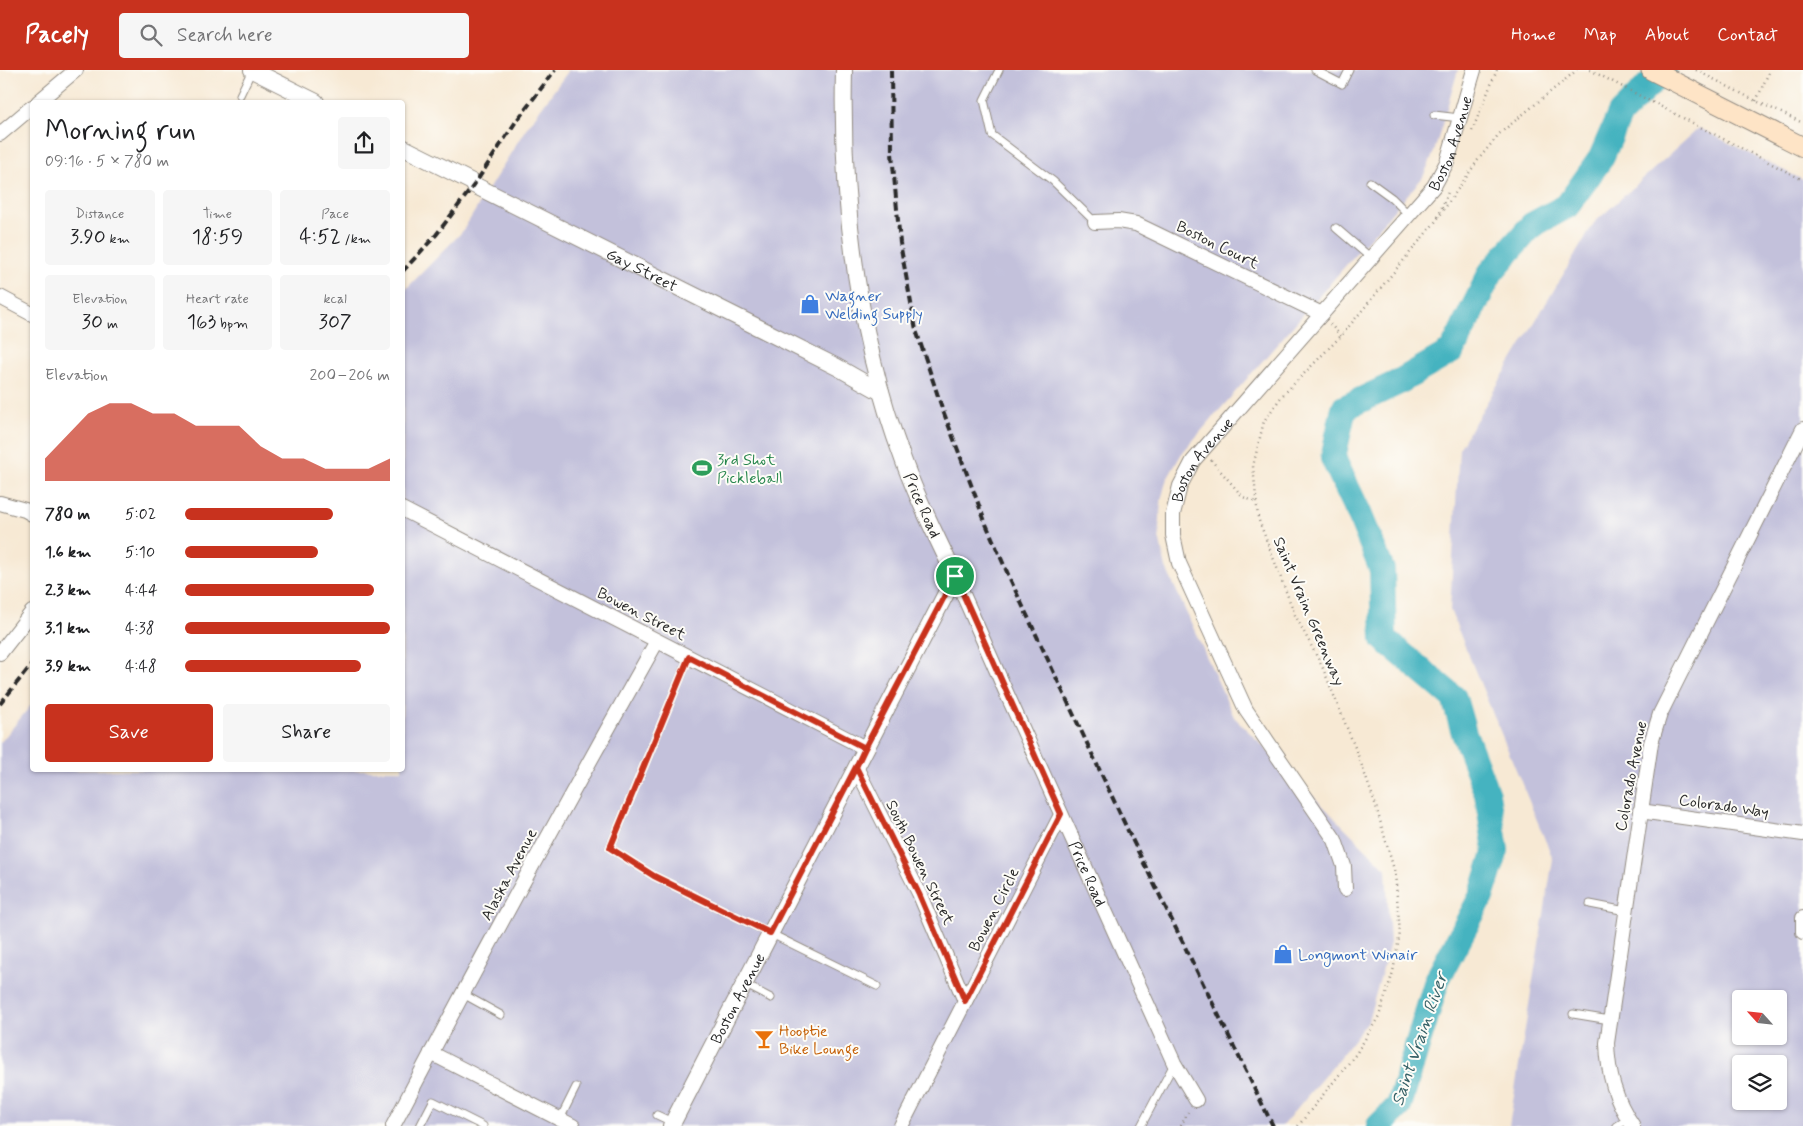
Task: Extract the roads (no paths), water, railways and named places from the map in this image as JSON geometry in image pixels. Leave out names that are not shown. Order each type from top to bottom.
[{"type":"main road","points":[[1652,70],[1803,147]]},
{"type":"street","points":[[40,100],[76,70]]},
{"type":"street","points":[[252,70],[312,100]]},
{"type":"street","name":"Price Road","points":[[844,70],[843,125],[848,215],[861,304],[882,392],[904,463],[1174,1063],[1196,1100]]},
{"type":"street","name":"Boston Avenue","points":[[1345,889],[1344,866],[1335,840],[1246,710],[1179,563],[1173,535],[1174,504],[1180,486],[1193,461],[1434,186],[1447,162],[1474,70]]},
{"type":"street","points":[[0,134],[30,109]]},
{"type":"street","name":"Gay Street","points":[[405,148],[837,367],[882,392]]},
{"type":"street","name":"Boston Court","points":[[1095,222],[1118,221],[1136,224],[1322,314]]},
{"type":"street","points":[[0,297],[30,313]]},
{"type":"street","name":"Colorado Avenue","points":[[1626,1124],[1608,1068],[1607,1043],[1651,743],[1660,714],[1803,430]]},
{"type":"street","points":[[0,503],[30,513]]},
{"type":"street","name":"Bowen Street","points":[[405,510],[865,748]]},
{"type":"street","name":"Boston Avenue","points":[[672,1124],[955,576]]},
{"type":"street","points":[[0,653],[30,615]]},
{"type":"street","name":"Alaska Avenue","points":[[393,1126],[562,810],[657,641]]},
{"type":"street","name":"South Bowen Street","points":[[856,767],[919,894],[965,1001]]},
{"type":"street","name":"Colorado Way","points":[[1640,811],[1803,834]]},
{"type":"street","name":"Bowen Circle","points":[[901,1126],[1061,814]]},
{"type":"street","points":[[1803,918],[1803,932]]},
{"type":"street","points":[[431,1053],[573,1126]]},
{"type":"lane","points":[[240,95],[252,70]]},
{"type":"lane","points":[[999,70],[984,100],[992,135],[1053,181],[1095,222]]},
{"type":"lane","points":[[1315,70],[1342,84],[1349,70]]},
{"type":"lane","points":[[1434,115],[1460,118]]},
{"type":"lane","points":[[1370,182],[1392,198],[1409,215]]},
{"type":"lane","points":[[1336,228],[1371,258]]},
{"type":"lane","points":[[689,657],[610,848],[654,876],[877,986]]},
{"type":"lane","points":[[1590,904],[1626,911]]},
{"type":"lane","points":[[744,984],[771,998]]},
{"type":"lane","points":[[463,994],[501,1015]]},
{"type":"lane","points":[[1572,1014],[1610,1020]]},
{"type":"lane","points":[[1141,1126],[1174,1063]]},
{"type":"lane","points":[[560,1119],[576,1087]]},
{"type":"lane","points":[[420,1126],[433,1101],[483,1126]]},
{"type":"lane","points":[[657,1115],[672,1124]]},
{"type":"waterway","name":"Saint Vrain River","points":[[1379,1126],[1399,1106],[1437,980],[1481,897],[1496,850],[1487,794],[1464,733],[1454,698],[1384,639],[1382,570],[1359,513],[1333,458],[1344,408],[1397,383],[1452,351],[1491,272],[1532,225],[1567,206],[1601,158],[1620,114],[1664,70]]},
{"type":"railway","points":[[405,269],[436,235],[474,185],[515,123],[555,70]]},
{"type":"railway","points":[[891,70],[892,153],[900,243],[916,330],[942,408],[986,524],[1011,581],[1130,835],[1273,1126]]},
{"type":"railway","points":[[0,704],[30,666]]},
{"type":"place","name":"Wagner Welding Supply","points":[[810,304]]},
{"type":"place","name":"3rd Shot Pickleball","points":[[702,468]]},
{"type":"place","name":"Longmont Winair","points":[[1283,954]]},
{"type":"place","name":"Hooptie Bike Lounge","points":[[764,1039]]}]
